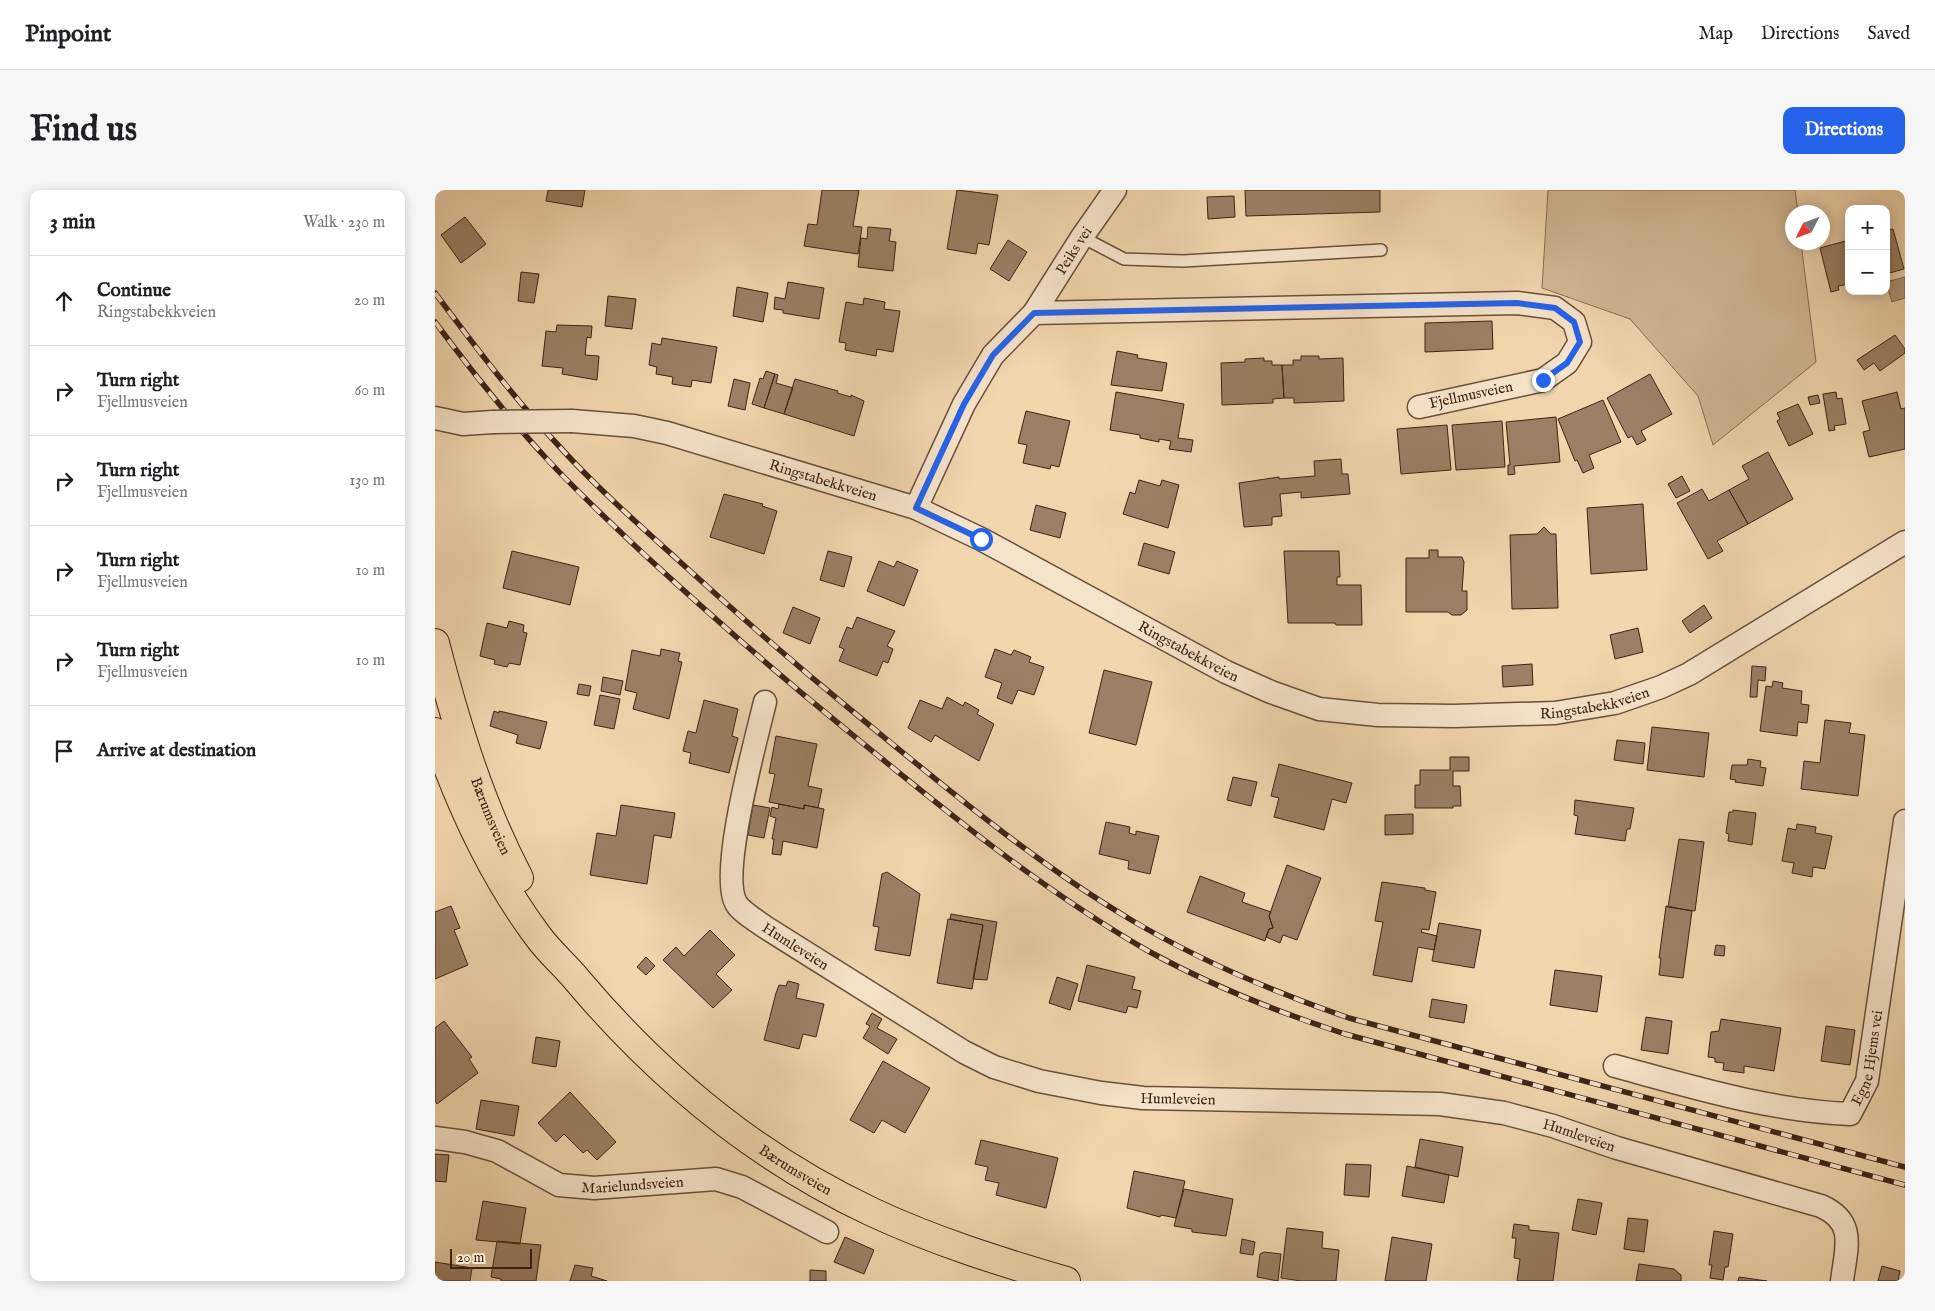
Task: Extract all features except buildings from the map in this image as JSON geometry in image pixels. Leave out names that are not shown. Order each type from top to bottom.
[{"type":"main road","name":"Bærumsveien","points":[[435,643],[442,736],[459,798],[494,868],[539,938],[607,1015],[673,1081],[706,1109],[782,1163],[873,1212],[930,1236],[1012,1265],[1067,1281]]},
{"type":"street","name":"Peiks vei","points":[[1034,313],[1082,237],[1115,190]]},
{"type":"street","name":"Fjellmusveien","points":[[1034,313],[1517,303],[1555,308],[1574,322],[1580,342],[1567,363],[1543,380],[1419,407]]},
{"type":"street","points":[[916,508],[964,404],[988,363],[993,355],[1034,313]]},
{"type":"street","name":"Ringstabekkveien","points":[[435,418],[463,424],[572,421],[634,426],[667,433],[916,508],[981,539],[1226,672],[1271,692],[1319,709],[1378,714],[1444,716],[1555,713],[1615,703],[1658,682],[1689,674],[1764,630],[1905,542]]},
{"type":"street","name":"Ringstabekkveien","points":[[435,435],[463,424]]},
{"type":"street","name":"Humleveien","points":[[765,702],[739,816],[730,882],[736,903],[765,927],[918,1024],[994,1067],[1039,1081],[1101,1093],[1143,1098],[1440,1104],[1504,1113],[1553,1126],[1626,1151],[1821,1206],[1835,1212],[1843,1222],[1848,1234],[1843,1281]]},
{"type":"street","name":"Egne Hjems vei","points":[[1615,1066],[1708,1091],[1816,1113],[1851,1114],[1867,1081],[1905,822]]},
{"type":"street","name":"Marielundsveien","points":[[435,1138],[465,1142],[497,1151],[559,1185],[594,1188],[647,1186],[716,1178],[742,1187],[827,1232]]},
{"type":"lane","points":[[1082,237],[1124,259],[1183,261],[1381,250]]},
{"type":"shaded area","points":[[1548,190],[1795,190],[1797,205],[1785,205],[1785,250],[1802,250],[1816,362],[1713,445],[1698,396],[1630,319],[1542,288]]},
{"type":"shaded area","points":[[1905,277],[1905,298],[1892,302],[1890,281]]},
{"type":"railway","points":[[435,293],[541,427],[617,504],[700,580],[811,677],[957,797],[1061,874],[1133,921],[1212,963],[1293,998],[1349,1018],[1905,1167]]},
{"type":"railway","points":[[435,322],[531,442],[558,471],[621,533],[717,620],[838,723],[989,844],[1068,901],[1150,952],[1246,998],[1345,1034],[1905,1185]]},
{"type":"route","points":[[981,539],[916,508],[964,404],[993,355],[1034,313],[1517,303],[1555,308],[1574,322],[1580,342],[1567,363],[1543,380]]}]
